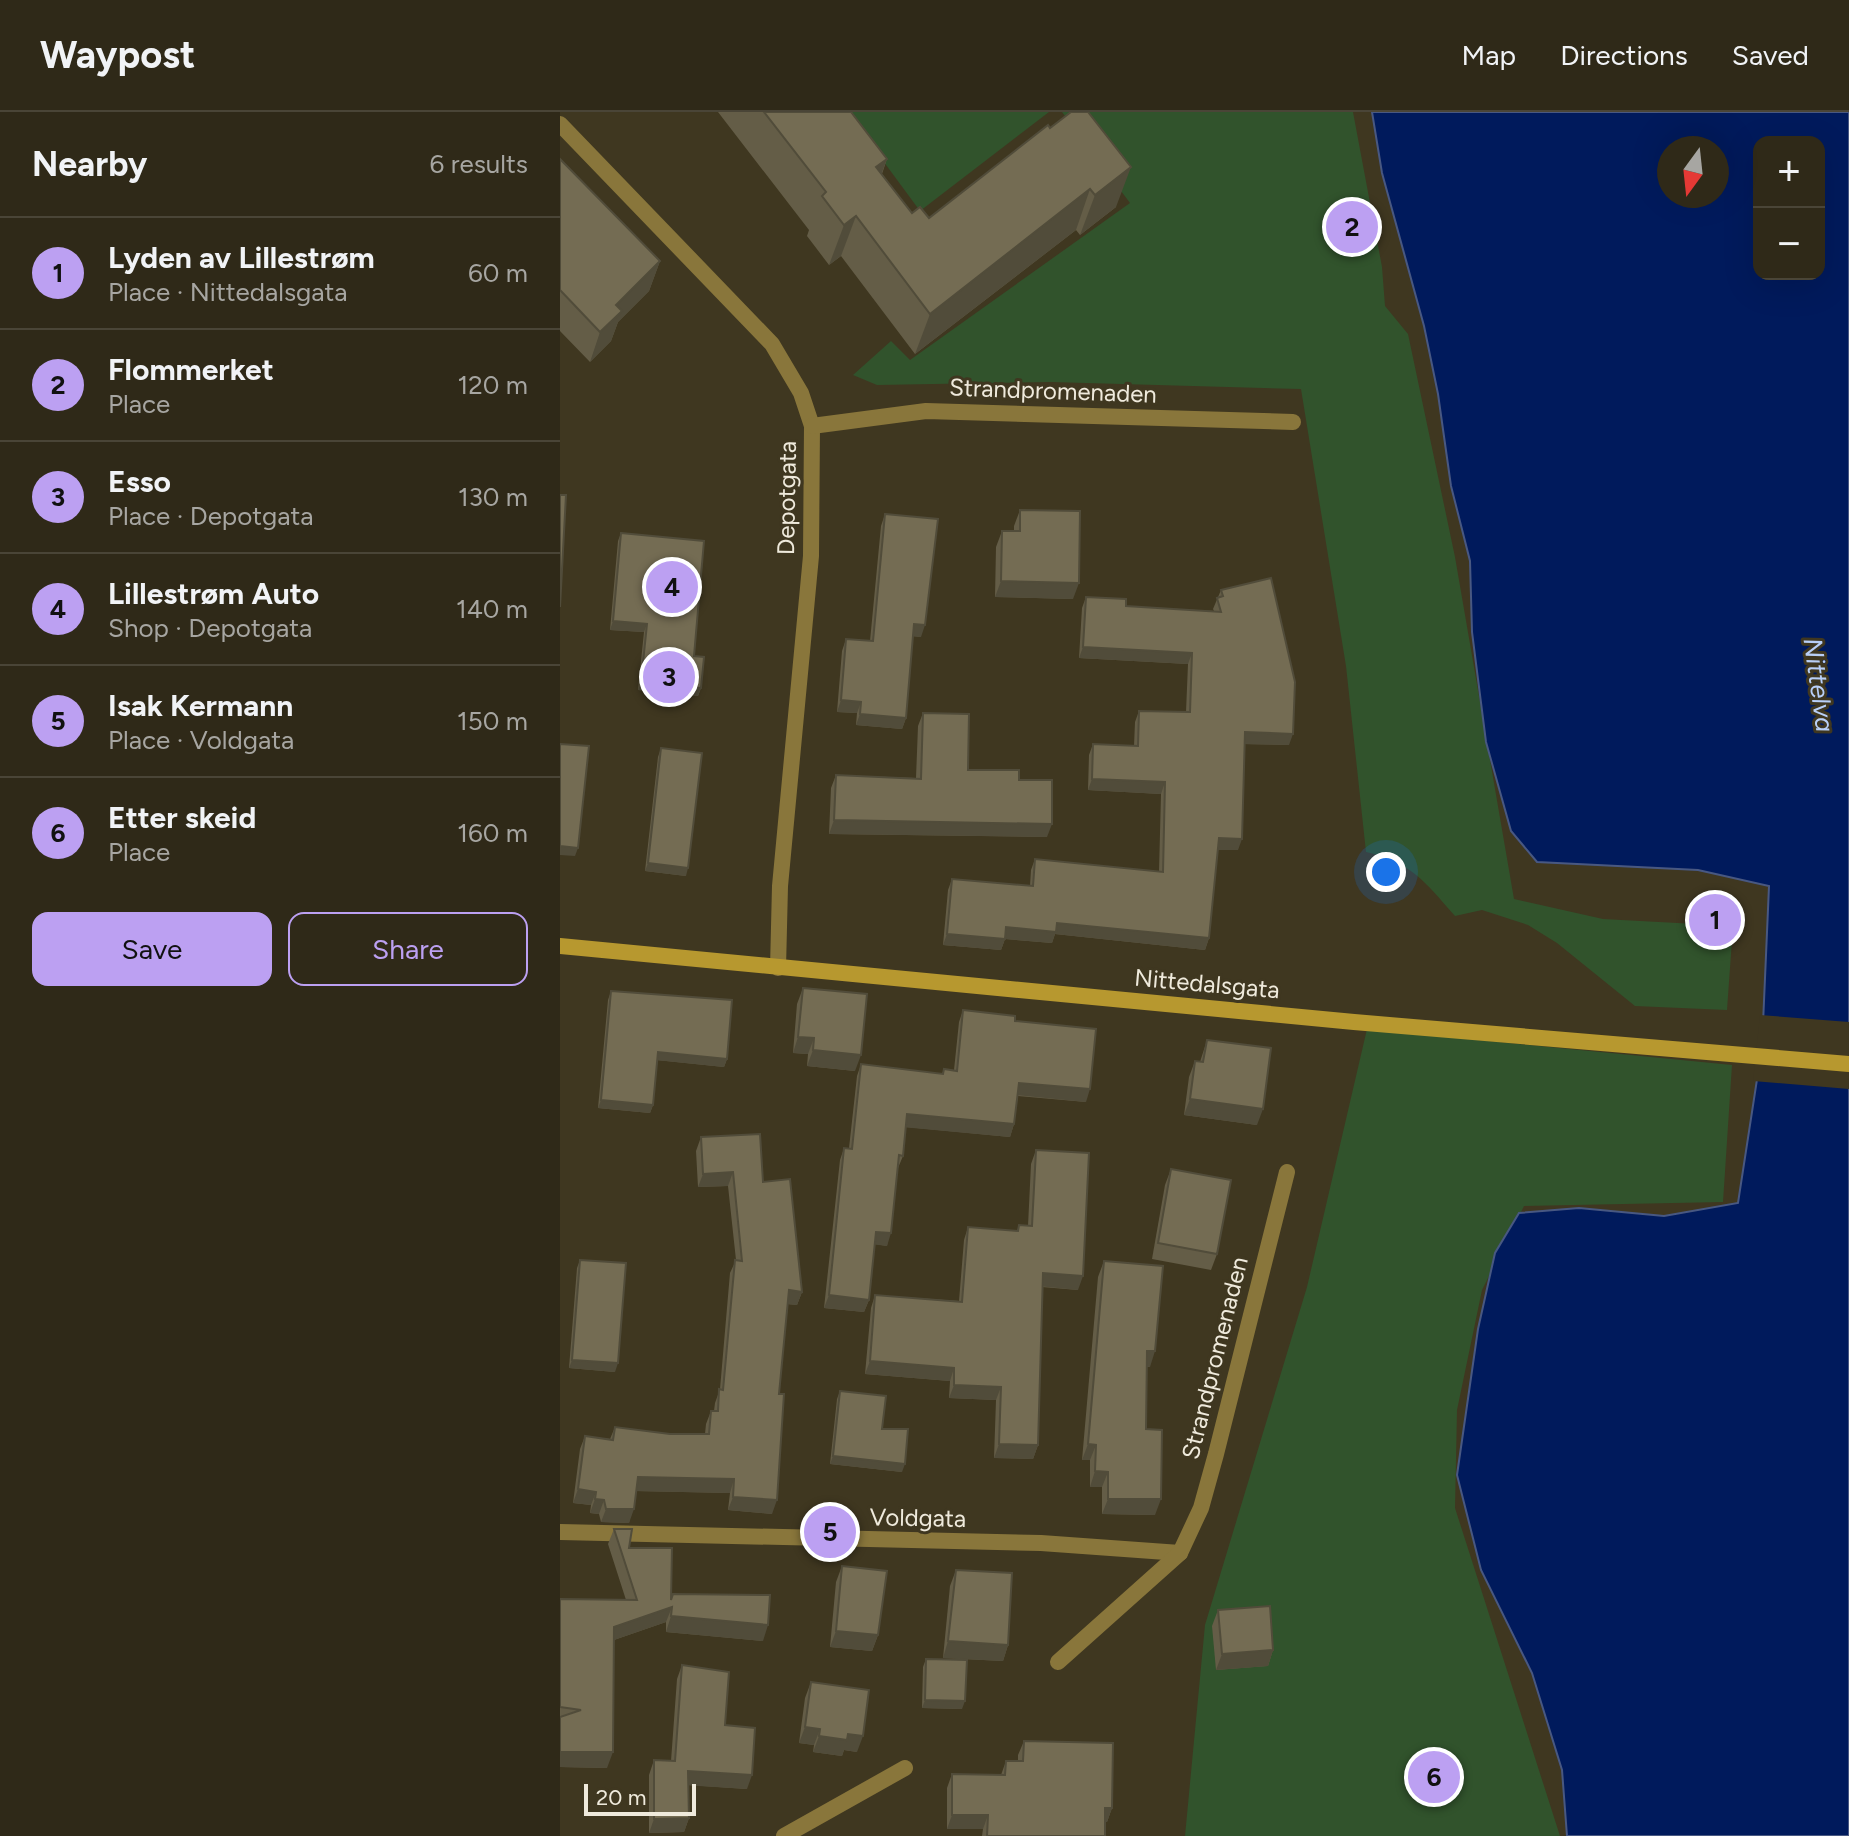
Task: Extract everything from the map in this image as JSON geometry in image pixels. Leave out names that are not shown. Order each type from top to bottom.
[{"type":"main road","name":"Nittedalsgata","points":[[560,946],[1849,1064]]},
{"type":"street","name":"Depotgata","points":[[560,124],[772,344],[801,393],[812,426],[811,556],[780,886],[778,968]]},
{"type":"street","name":"Strandpromenaden","points":[[812,426],[926,411],[1293,422]]},
{"type":"street","name":"Strandpromenaden","points":[[1180,1553],[1201,1508],[1287,1172]]},
{"type":"street","name":"Voldgata","points":[[560,1532],[1041,1543],[1180,1553]]},
{"type":"street","points":[[1058,1662],[1180,1553]]},
{"type":"street","points":[[784,1836],[905,1768]]},
{"type":"green space","points":[[847,112],[1049,112],[920,211]]},
{"type":"green space","points":[[1062,112],[1353,112],[1382,267],[1385,306],[1408,334],[1455,557],[1514,899],[1603,919],[1733,926],[1727,1010],[1635,1006],[1557,943],[1528,925],[1482,910],[1455,916],[1416,875],[1395,861],[1366,852],[1346,666],[1301,389],[1051,382],[877,385],[853,375],[891,341],[910,360],[1130,203]]},
{"type":"green space","points":[[1367,1029],[1732,1065],[1723,1202],[1524,1206],[1482,1290],[1457,1410],[1455,1508],[1560,1836],[1185,1836],[1205,1625],[1307,1287]]},
{"type":"water","name":"Nittelva","points":[[1372,112],[1849,112],[1849,1836],[1567,1836],[1562,1770],[1532,1673],[1481,1570],[1457,1475],[1478,1329],[1495,1253],[1519,1213],[1579,1208],[1664,1216],[1738,1203],[1762,1047],[1769,886],[1698,870],[1537,862],[1511,831],[1486,742],[1472,632],[1470,561],[1451,486],[1438,394],[1424,326],[1382,173]]},
{"type":"pier","points":[[1760,1015],[1849,1022],[1849,1089],[1753,1081]]},
{"type":"building","points":[[764,112],[851,112],[887,159],[876,167],[912,213],[920,207],[929,218],[1048,125],[1050,128],[1071,112],[1088,112],[1131,167],[1095,195],[1090,189],[930,314],[856,216],[844,225],[822,196],[826,192]]},
{"type":"building","points":[[560,159],[660,261],[616,305],[622,311],[600,332],[560,290]]},
{"type":"building","points":[[560,495],[566,495],[560,607]]},
{"type":"building","points":[[1020,510],[1080,511],[1079,583],[1001,581],[1002,531],[1020,531]]},
{"type":"building","points":[[885,514],[938,519],[925,625],[914,624],[906,718],[860,714],[861,702],[841,700],[846,639],[873,641]]},
{"type":"building","points":[[621,533],[704,541],[694,656],[704,657],[701,688],[641,682],[647,624],[613,621]]},
{"type":"building","points":[[1271,578],[1295,682],[1293,734],[1245,732],[1242,839],[1219,838],[1209,938],[1057,923],[1056,932],[1006,927],[1005,939],[947,934],[952,879],[1033,886],[1035,859],[1163,872],[1165,782],[1092,779],[1093,744],[1138,746],[1139,711],[1190,712],[1192,653],[1083,647],[1086,597],[1126,599],[1126,606],[1221,612],[1217,598],[1223,596],[1221,590]]},
{"type":"building","points":[[923,713],[969,714],[968,770],[1019,770],[1019,780],[1052,780],[1052,824],[834,820],[836,775],[921,779]]},
{"type":"building","points":[[560,744],[589,746],[578,848],[560,846]]},
{"type":"building","points":[[661,748],[702,753],[688,868],[648,863]]},
{"type":"building","points":[[803,988],[867,994],[861,1055],[813,1050],[814,1038],[798,1037]]},
{"type":"building","points":[[611,991],[732,1000],[727,1059],[658,1052],[653,1105],[601,1100]]},
{"type":"building","points":[[963,1010],[1015,1016],[1015,1021],[1096,1029],[1090,1089],[1019,1083],[1014,1124],[907,1114],[903,1156],[899,1155],[891,1233],[876,1232],[869,1300],[829,1295],[844,1148],[852,1149],[861,1064],[943,1074],[944,1069],[957,1071]]},
{"type":"building","points":[[1207,1040],[1271,1048],[1263,1109],[1190,1099],[1195,1061],[1203,1062]]},
{"type":"building","points":[[760,1134],[763,1182],[790,1179],[802,1292],[789,1290],[779,1394],[784,1394],[777,1500],[733,1497],[734,1479],[638,1477],[634,1509],[606,1509],[604,1500],[595,1499],[596,1492],[578,1489],[585,1436],[613,1440],[615,1427],[670,1434],[709,1434],[711,1411],[718,1411],[719,1389],[723,1390],[735,1260],[742,1261],[733,1172],[703,1174],[701,1137]]},
{"type":"building","points":[[1036,1150],[1089,1153],[1083,1276],[1043,1273],[1038,1445],[999,1444],[1001,1387],[954,1385],[954,1368],[870,1361],[875,1295],[962,1302],[968,1227],[1018,1231],[1019,1225],[1032,1226]]},
{"type":"building","points":[[1171,1169],[1231,1180],[1217,1254],[1158,1243]]},
{"type":"building","points":[[580,1260],[626,1263],[618,1363],[572,1360]]},
{"type":"building","points":[[1104,1261],[1163,1266],[1155,1351],[1147,1351],[1146,1429],[1162,1430],[1161,1499],[1108,1499],[1108,1472],[1095,1471],[1096,1445],[1088,1444]]},
{"type":"building","points":[[840,1391],[886,1396],[882,1429],[908,1429],[905,1464],[833,1456]]},
{"type":"building","points":[[614,1529],[632,1529],[629,1548],[672,1548],[671,1600],[673,1594],[770,1595],[768,1625],[671,1616],[672,1607],[614,1627],[613,1752],[560,1752],[560,1717],[581,1710],[560,1707],[560,1599],[637,1600]]},
{"type":"building","points":[[842,1566],[887,1571],[878,1635],[836,1631]]},
{"type":"building","points":[[956,1570],[1012,1573],[1008,1645],[948,1641]]},
{"type":"building","points":[[1270,1606],[1273,1650],[1222,1654],[1218,1610]]},
{"type":"building","points":[[926,1659],[967,1660],[965,1701],[925,1700]]},
{"type":"building","points":[[682,1665],[729,1672],[725,1725],[755,1728],[752,1775],[688,1771],[689,1818],[654,1819],[654,1760],[675,1761]]},
{"type":"building","points":[[811,1682],[869,1690],[863,1736],[848,1734],[847,1740],[819,1736],[820,1729],[805,1727]]},
{"type":"building","points":[[1024,1741],[1113,1743],[1112,1808],[1105,1808],[1105,1836],[987,1836],[988,1815],[952,1815],[952,1774],[1005,1775],[1006,1761],[1023,1761]]},
{"type":"place","name":"Flommerket","points":[[1352,227]]},
{"type":"place","name":"Lillestrøm Auto","points":[[672,587]]},
{"type":"place","name":"Esso","points":[[669,677]]},
{"type":"place","name":"Lyden av Lillestrøm","points":[[1715,920]]},
{"type":"place","name":"Isak Kermann","points":[[830,1532]]},
{"type":"place","name":"Etter skeid","points":[[1434,1777]]}]
